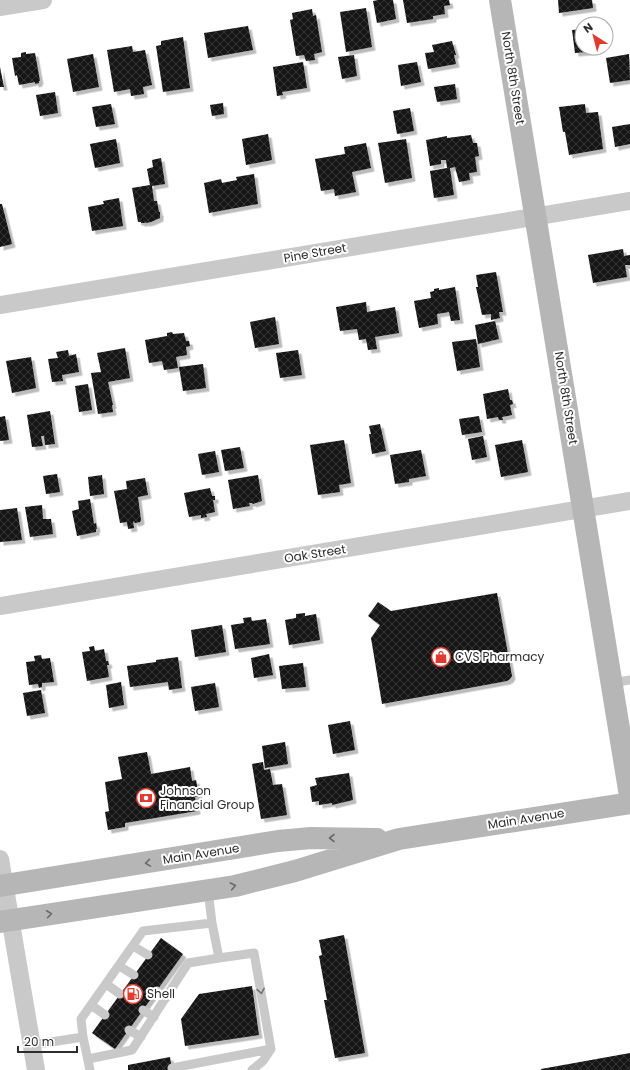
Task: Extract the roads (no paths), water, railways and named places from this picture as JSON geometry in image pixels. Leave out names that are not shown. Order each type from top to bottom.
[{"type":"main road","name":"North 8th Street","points":[[500,0],[584,508],[621,682],[630,796]]},
{"type":"main road","name":"Main Avenue","points":[[5,921],[235,886],[295,871],[399,839],[630,803]]},
{"type":"main road","name":"Main Avenue","points":[[2,886],[278,841],[311,838],[399,839]]},
{"type":"street","points":[[0,7],[43,0]]},
{"type":"street","name":"Pine Street","points":[[0,306],[630,201]]},
{"type":"street","name":"Oak Street","points":[[0,606],[630,501]]},
{"type":"street","points":[[0,859],[5,921],[36,1070]]},
{"type":"lane","points":[[208,890],[212,923],[219,958]]},
{"type":"lane","points":[[90,1070],[81,1019],[143,931],[212,923]]},
{"type":"lane","points":[[133,946],[148,955]]},
{"type":"lane","points":[[88,1059],[132,1050],[188,963],[254,953],[271,1049],[263,1061],[252,1070]]},
{"type":"lane","points":[[119,966],[134,975]]},
{"type":"lane","points":[[172,970],[180,975]]},
{"type":"lane","points":[[106,984],[120,994]]},
{"type":"lane","points":[[157,991],[166,998]]},
{"type":"lane","points":[[91,1005],[105,1015]]},
{"type":"lane","points":[[143,1010],[154,1017]]},
{"type":"lane","points":[[129,1030],[141,1037]]},
{"type":"lane","points":[[32,1045],[83,1037]]},
{"type":"lane","points":[[172,1068],[271,1049]]},
{"type":"place","name":"CVS Pharmacy","points":[[441,657]]},
{"type":"place","name":"Johnson Financial Group","points":[[146,798]]},
{"type":"place","name":"Shell","points":[[133,994]]}]
